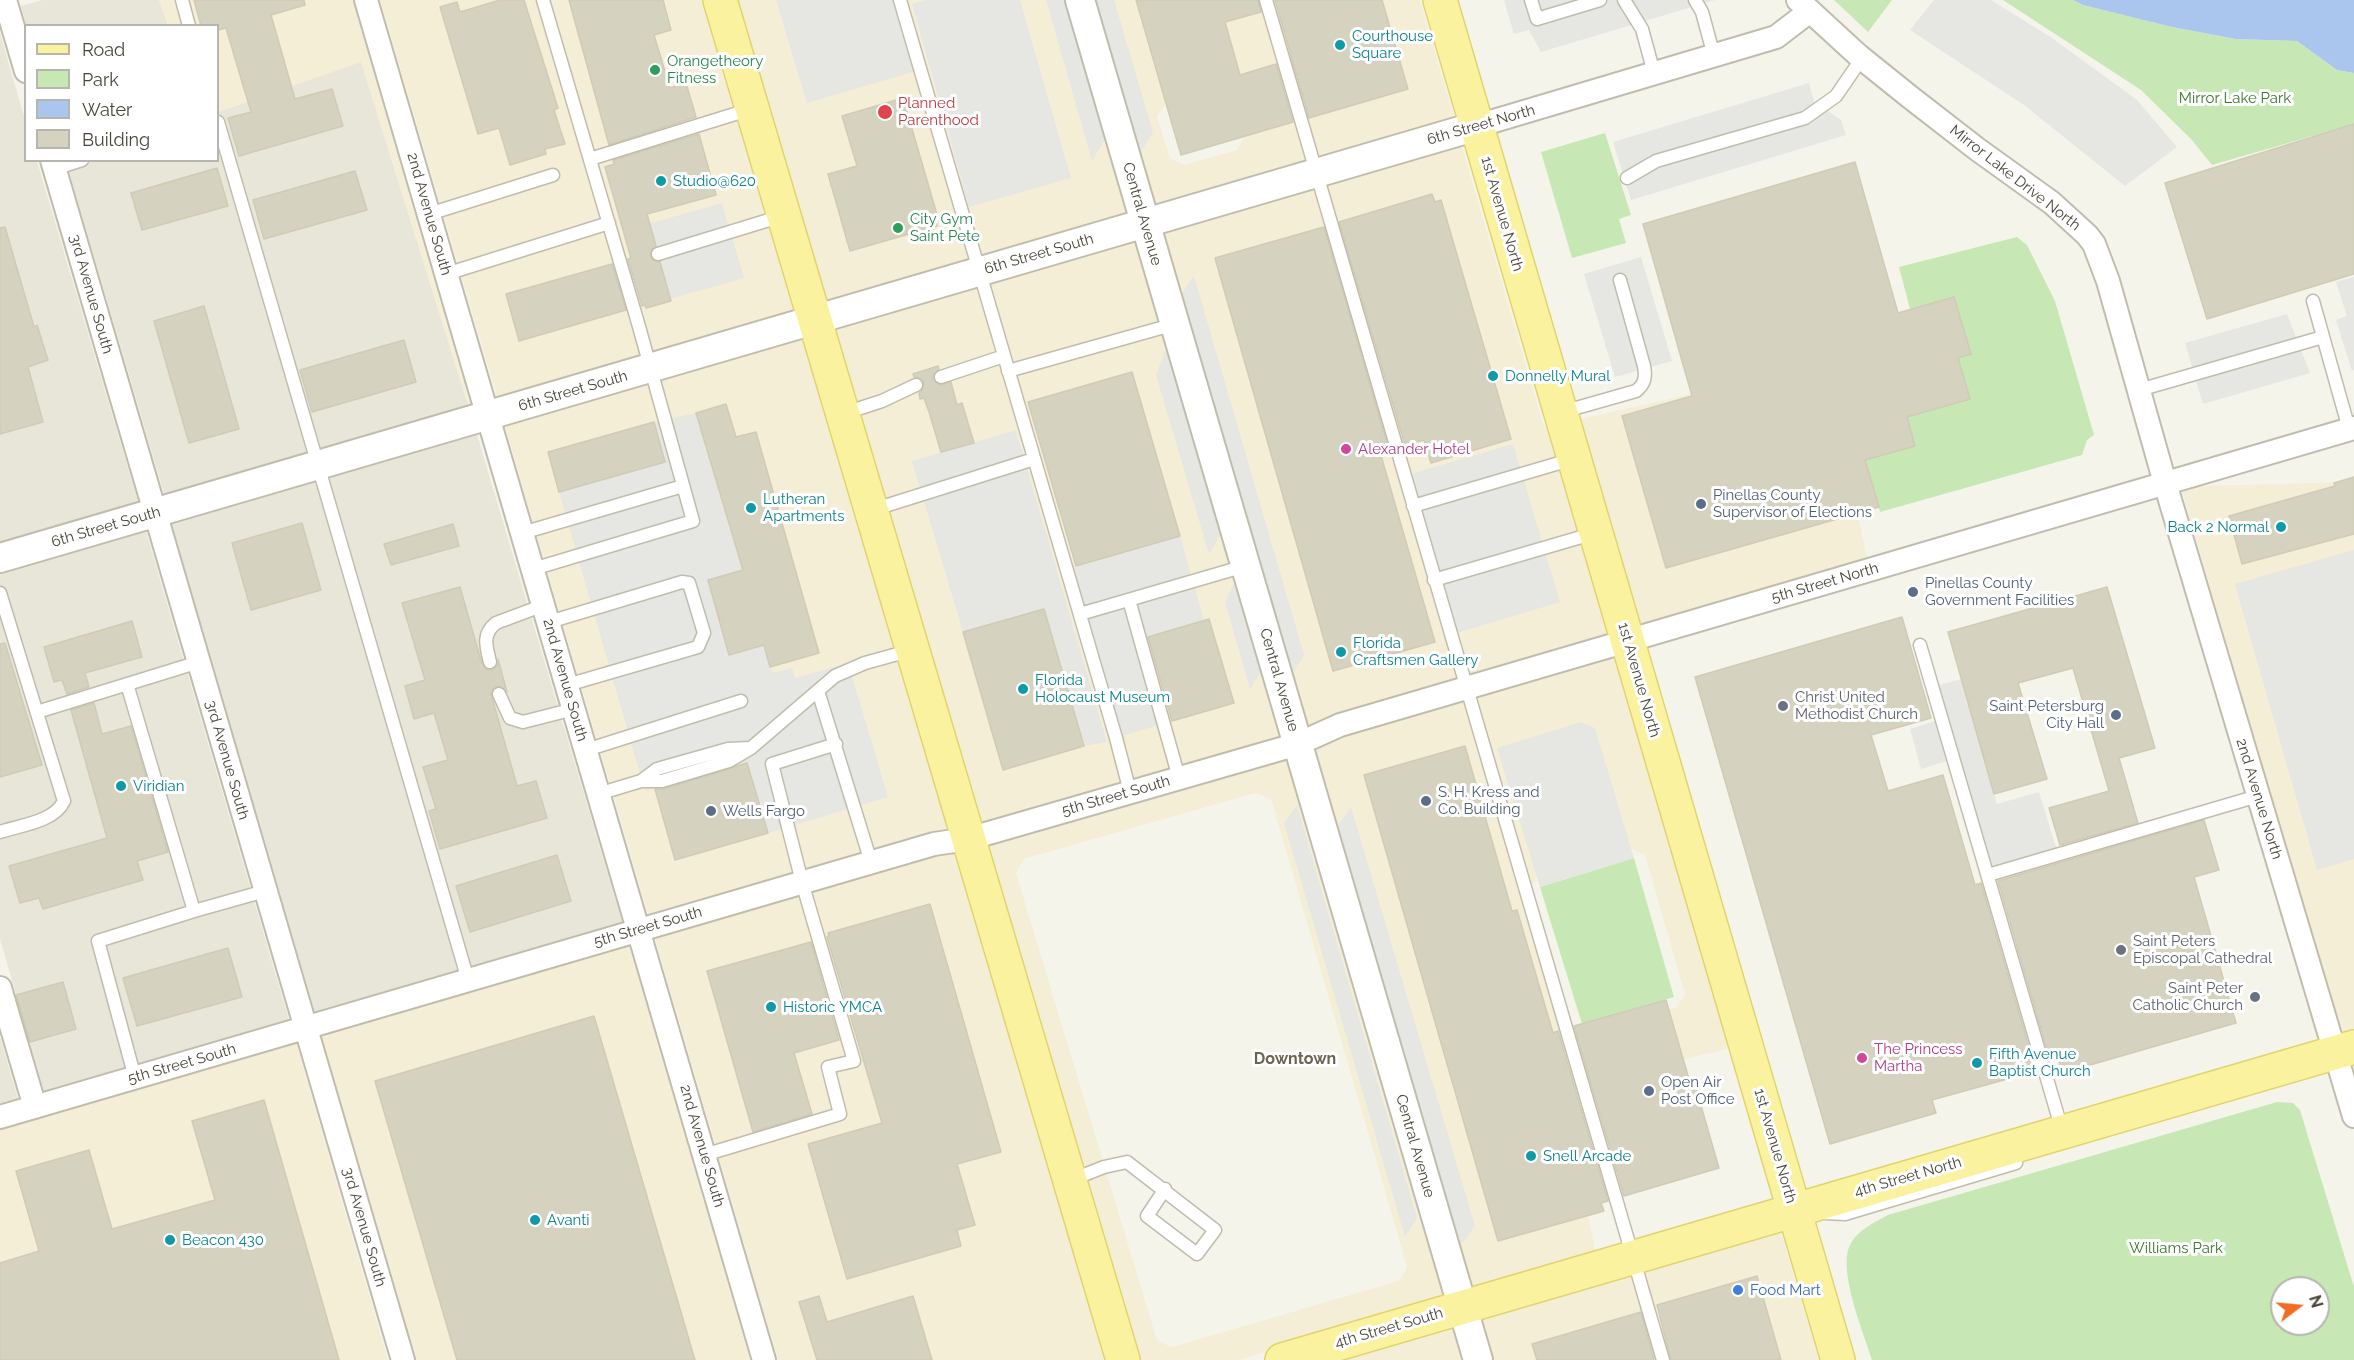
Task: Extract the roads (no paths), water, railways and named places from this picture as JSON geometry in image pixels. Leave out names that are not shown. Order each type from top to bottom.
[{"type":"main road","points":[[720,0],[1123,1360]]},
{"type":"main road","name":"1st Avenue North","points":[[1440,0],[1838,1360]]},
{"type":"main road","name":"4th Street North","points":[[1462,1307],[2345,1050]]},
{"type":"main road","name":"4th Street South","points":[[1282,1360],[1462,1307]]},
{"type":"street","points":[[5,0],[24,63]]},
{"type":"street","name":"2nd Avenue South","points":[[366,0],[764,1360]]},
{"type":"street","name":"Central Avenue","points":[[1080,0],[1478,1360]]},
{"type":"street","name":"6th Street North","points":[[1145,223],[1776,37],[1804,6]]},
{"type":"street","name":"Mirror Lake Drive North","points":[[1804,6],[1862,58],[1977,149],[2052,203],[2094,243],[2108,281],[2165,483]]},
{"type":"street","name":"3rd Avenue South","points":[[53,165],[403,1360]]},
{"type":"street","name":"6th Street South","points":[[0,558],[1145,223]]},
{"type":"street","name":"5th Street North","points":[[1298,744],[1340,725],[2352,428]]},
{"type":"street","name":"2nd Avenue North","points":[[2165,483],[2258,796],[2345,1050],[2354,1116]]},
{"type":"street","name":"5th Street South","points":[[0,1117],[871,862],[934,844],[968,839],[1298,744]]},
{"type":"street","points":[[0,988],[35,1107]]},
{"type":"lane","points":[[182,0],[188,24]]},
{"type":"lane","points":[[533,569],[693,521],[651,368],[627,264],[609,223],[543,0]]},
{"type":"lane","points":[[900,0],[1130,792]]},
{"type":"lane","points":[[1266,0],[1663,1360]]},
{"type":"lane","points":[[1531,0],[1537,20],[1600,0]]},
{"type":"lane","points":[[1624,0],[1642,29],[1654,74]]},
{"type":"lane","points":[[1695,0],[1702,12],[1714,56]]},
{"type":"lane","points":[[1627,178],[1656,161],[1805,118],[1836,96],[1862,58]]},
{"type":"lane","points":[[590,159],[752,108]]},
{"type":"lane","points":[[219,125],[468,980]]},
{"type":"lane","points":[[53,165],[70,162]]},
{"type":"lane","points":[[429,214],[553,176]]},
{"type":"lane","points":[[658,254],[783,216]]},
{"type":"lane","points":[[446,274],[609,223]]},
{"type":"lane","points":[[1561,413],[1636,392],[1646,377],[1620,280]]},
{"type":"lane","points":[[2313,301],[2352,428]]},
{"type":"lane","points":[[1008,371],[1175,324]]},
{"type":"lane","points":[[2139,390],[2323,337]]},
{"type":"lane","points":[[941,377],[1004,356]]},
{"type":"lane","points":[[842,413],[882,401],[916,385]]},
{"type":"lane","points":[[872,511],[1034,459]]},
{"type":"lane","points":[[1413,506],[1574,459]]},
{"type":"lane","points":[[522,533],[683,486]]},
{"type":"lane","points":[[1434,580],[1596,532]]},
{"type":"lane","points":[[1080,614],[1245,566]]},
{"type":"lane","points":[[490,662],[485,641],[486,634],[496,623],[546,614],[682,582],[689,583],[704,633],[698,647],[567,685]]},
{"type":"lane","points":[[0,593],[64,801],[59,811],[47,817],[0,832]]},
{"type":"lane","points":[[1129,600],[1179,778]]},
{"type":"lane","points":[[1920,645],[2063,1131]]},
{"type":"lane","points":[[598,794],[641,781],[657,769],[728,749],[751,748],[835,676],[865,663],[913,650]]},
{"type":"lane","points":[[37,712],[199,662]]},
{"type":"lane","points":[[127,684],[194,911]]},
{"type":"lane","points":[[818,691],[871,862]]},
{"type":"lane","points":[[499,694],[510,718],[523,722],[573,709]]},
{"type":"lane","points":[[586,750],[741,701]]},
{"type":"lane","points":[[704,1155],[840,1114],[828,1067],[854,1060],[802,882],[772,764],[836,744]]},
{"type":"lane","points":[[1988,875],[2258,796]]},
{"type":"lane","points":[[135,1078],[98,941],[265,891]]},
{"type":"lane","points":[[2294,1079],[2345,1050]]},
{"type":"lane","points":[[1794,1210],[1845,1214],[2028,1159]]},
{"type":"lane","points":[[1070,1180],[1104,1167],[1127,1162],[1165,1189],[1215,1230],[1197,1254],[1147,1216],[1165,1189]]},
{"type":"water","points":[[2073,0],[2354,0],[2354,73],[2337,70],[2297,41],[2236,39],[2172,27],[2083,5]]},
{"type":"place","name":"Courthouse Square","points":[[1340,45]]},
{"type":"place","name":"Orangetheory Fitness","points":[[655,70]]},
{"type":"place","name":"Planned Parenthood","points":[[885,112]]},
{"type":"place","name":"Studio@620","points":[[661,181]]},
{"type":"place","name":"City Gym Saint Pete","points":[[898,228]]},
{"type":"place","name":"Donnelly Mural","points":[[1493,376]]},
{"type":"place","name":"Alexander Hotel","points":[[1346,449]]},
{"type":"place","name":"Pinellas County Supervisor of Elections","points":[[1701,504]]},
{"type":"place","name":"Lutheran Apartments","points":[[751,508]]},
{"type":"place","name":"Back 2 Normal","points":[[2281,527]]},
{"type":"place","name":"Pinellas County Government Facilities","points":[[1913,592]]},
{"type":"place","name":"Florida Craftsmen Gallery","points":[[1341,652]]},
{"type":"place","name":"Florida Holocaust Museum","points":[[1023,689]]},
{"type":"place","name":"Christ United Methodist Church","points":[[1783,706]]},
{"type":"place","name":"Saint Petersburg City Hall","points":[[2116,715]]},
{"type":"place","name":"Viridian","points":[[121,786]]},
{"type":"place","name":"S. H. Kress and Co. Building","points":[[1426,801]]},
{"type":"place","name":"Wells Fargo","points":[[711,811]]},
{"type":"place","name":"Saint Peters Episcopal Cathedral","points":[[2121,950]]},
{"type":"place","name":"Saint Peter Catholic Church","points":[[2255,997]]},
{"type":"place","name":"Historic YMCA","points":[[771,1007]]},
{"type":"place","name":"The Princess Martha","points":[[1862,1058]]},
{"type":"place","name":"Fifth Avenue Baptist Church","points":[[1977,1063]]},
{"type":"place","name":"Open Air Post Office","points":[[1649,1091]]},
{"type":"place","name":"Snell Arcade","points":[[1531,1156]]},
{"type":"place","name":"Avanti","points":[[535,1220]]},
{"type":"place","name":"Beacon 430","points":[[170,1240]]},
{"type":"place","name":"Food Mart","points":[[1738,1290]]},
{"type":"district","name":"Downtown","points":[[1295,1059]]},
{"type":"park label","name":"Mirror Lake Park","points":[[2235,98]]},
{"type":"park label","name":"Williams Park","points":[[2176,1248]]}]
